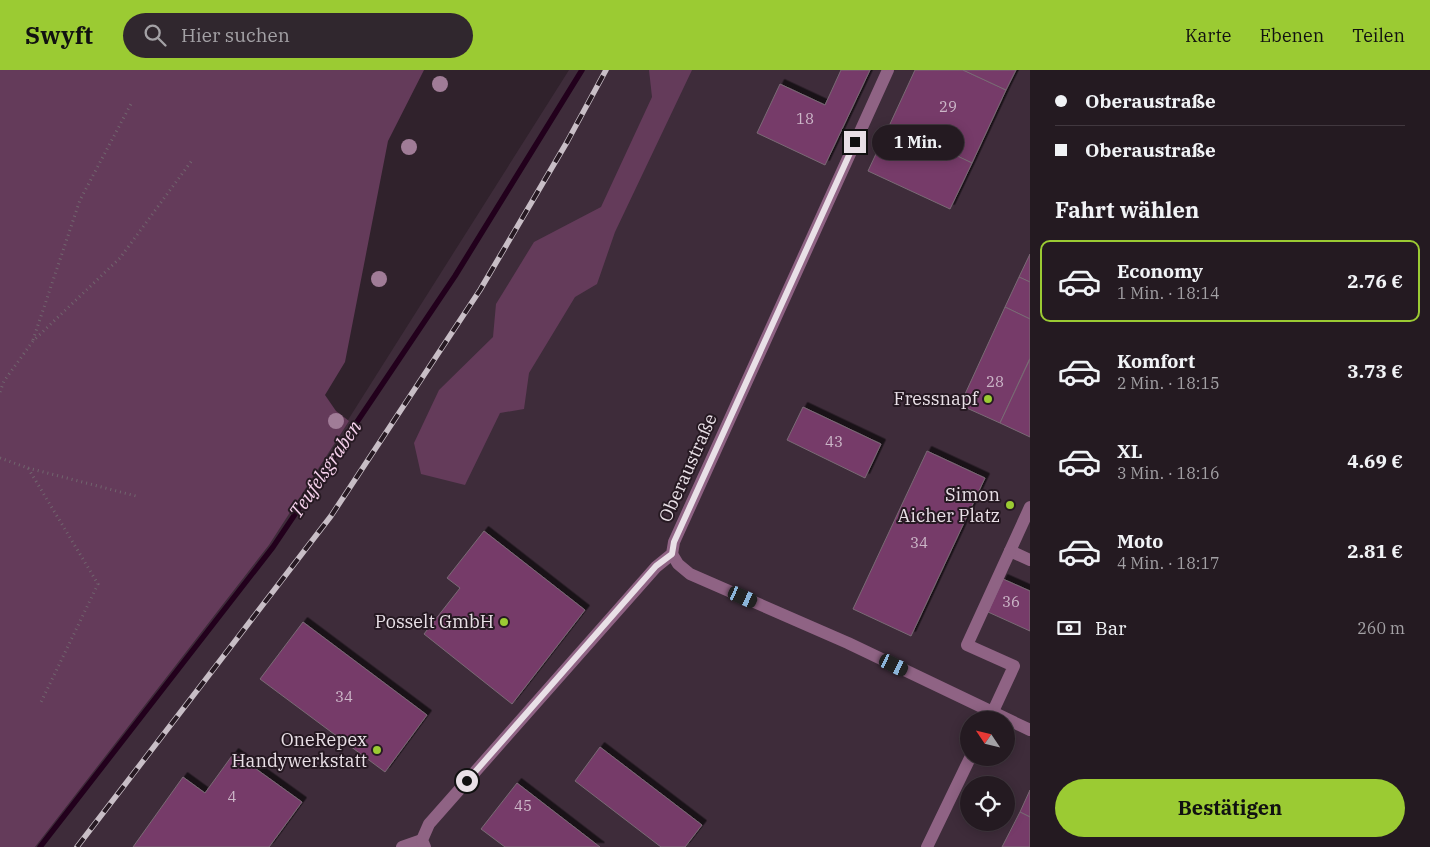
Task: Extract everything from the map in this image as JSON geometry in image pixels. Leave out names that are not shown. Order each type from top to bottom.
[{"type":"street","name":"Oberaustraße","points":[[672,554],[674,542],[888,70]]},
{"type":"street","points":[[993,711],[1014,666],[967,645],[1030,507]]},
{"type":"street","points":[[1010,551],[1030,560]]},
{"type":"street","points":[[402,847],[424,844],[430,824],[656,566],[672,554],[678,564],[690,574],[848,643],[981,711]]},
{"type":"street","points":[[1015,725],[1030,730]]},
{"type":"street","points":[[926,847],[966,766]]},
{"type":"path","points":[[33,341],[80,200],[132,102]]},
{"type":"path","points":[[0,392],[4,380],[33,341],[120,258],[193,159]]},
{"type":"path","points":[[0,458],[28,468],[136,496]]},
{"type":"path","points":[[28,468],[98,584],[41,702]]},
{"type":"shaded area","points":[[0,70],[424,70],[388,141],[345,362],[325,395],[336,411],[349,421],[269,545],[35,847],[0,847]]},
{"type":"shaded area","points":[[569,70],[1030,70],[1030,847],[35,847],[269,545]]},
{"type":"shaded area","points":[[649,70],[692,70],[615,232],[597,284],[575,297],[529,373],[524,409],[500,413],[465,485],[421,474],[414,443],[439,390],[493,337],[496,304],[534,242],[601,207],[652,97]]},
{"type":"building","points":[[841,70],[870,70],[825,165],[757,133],[780,84],[825,105]]},
{"type":"building","points":[[915,70],[963,70],[1006,90],[972,163],[890,124]]},
{"type":"building","points":[[963,70],[1016,70],[1006,90]]},
{"type":"building","points":[[890,124],[972,163],[950,209],[868,171]]},
{"type":"building","points":[[1030,254],[1030,282],[1019,277]]},
{"type":"building","points":[[1019,277],[1030,282],[1030,319],[1005,307]]},
{"type":"building","points":[[1005,307],[1030,319],[1030,358],[1000,423],[960,405]]},
{"type":"building","points":[[1030,359],[1030,437],[1000,423]]},
{"type":"building","points":[[803,407],[881,444],[865,478],[787,440]]},
{"type":"building","points":[[927,451],[985,478],[911,636],[853,609]]},
{"type":"building","name":"Posselt GmbH","points":[[484,531],[585,610],[512,704],[424,634],[460,588],[447,578]]},
{"type":"building","points":[[1003,579],[1030,591],[1030,631],[988,612]]},
{"type":"building","points":[[303,622],[427,715],[385,772],[260,679]]},
{"type":"building","points":[[600,747],[702,825],[685,847],[661,847],[575,781]]},
{"type":"building","points":[[234,753],[302,802],[269,847],[133,847],[183,777],[205,793]]},
{"type":"building","points":[[517,783],[600,847],[505,847],[481,829]]},
{"type":"building","points":[[1030,790],[1030,817],[1020,812]]},
{"type":"building","points":[[1020,812],[1030,817],[1030,847],[1002,847],[1010,831],[1015,831],[1015,822]]},
{"type":"waterway","name":"Teufelsgraben","points":[[40,847],[273,547],[455,276],[582,70]]},
{"type":"railway","points":[[77,847],[331,516],[480,290],[567,142],[606,70]]},
{"type":"place","name":"Fressnapf","points":[[988,399]]},
{"type":"place","name":"Simon Aicher Platz","points":[[1010,505]]},
{"type":"place","name":"Posselt GmbH","points":[[504,622]]},
{"type":"place","name":"OneRepex Handywerkstatt","points":[[377,750]]},
{"type":"route","points":[[467,781],[656,566],[672,554],[674,542],[855,142]]}]
